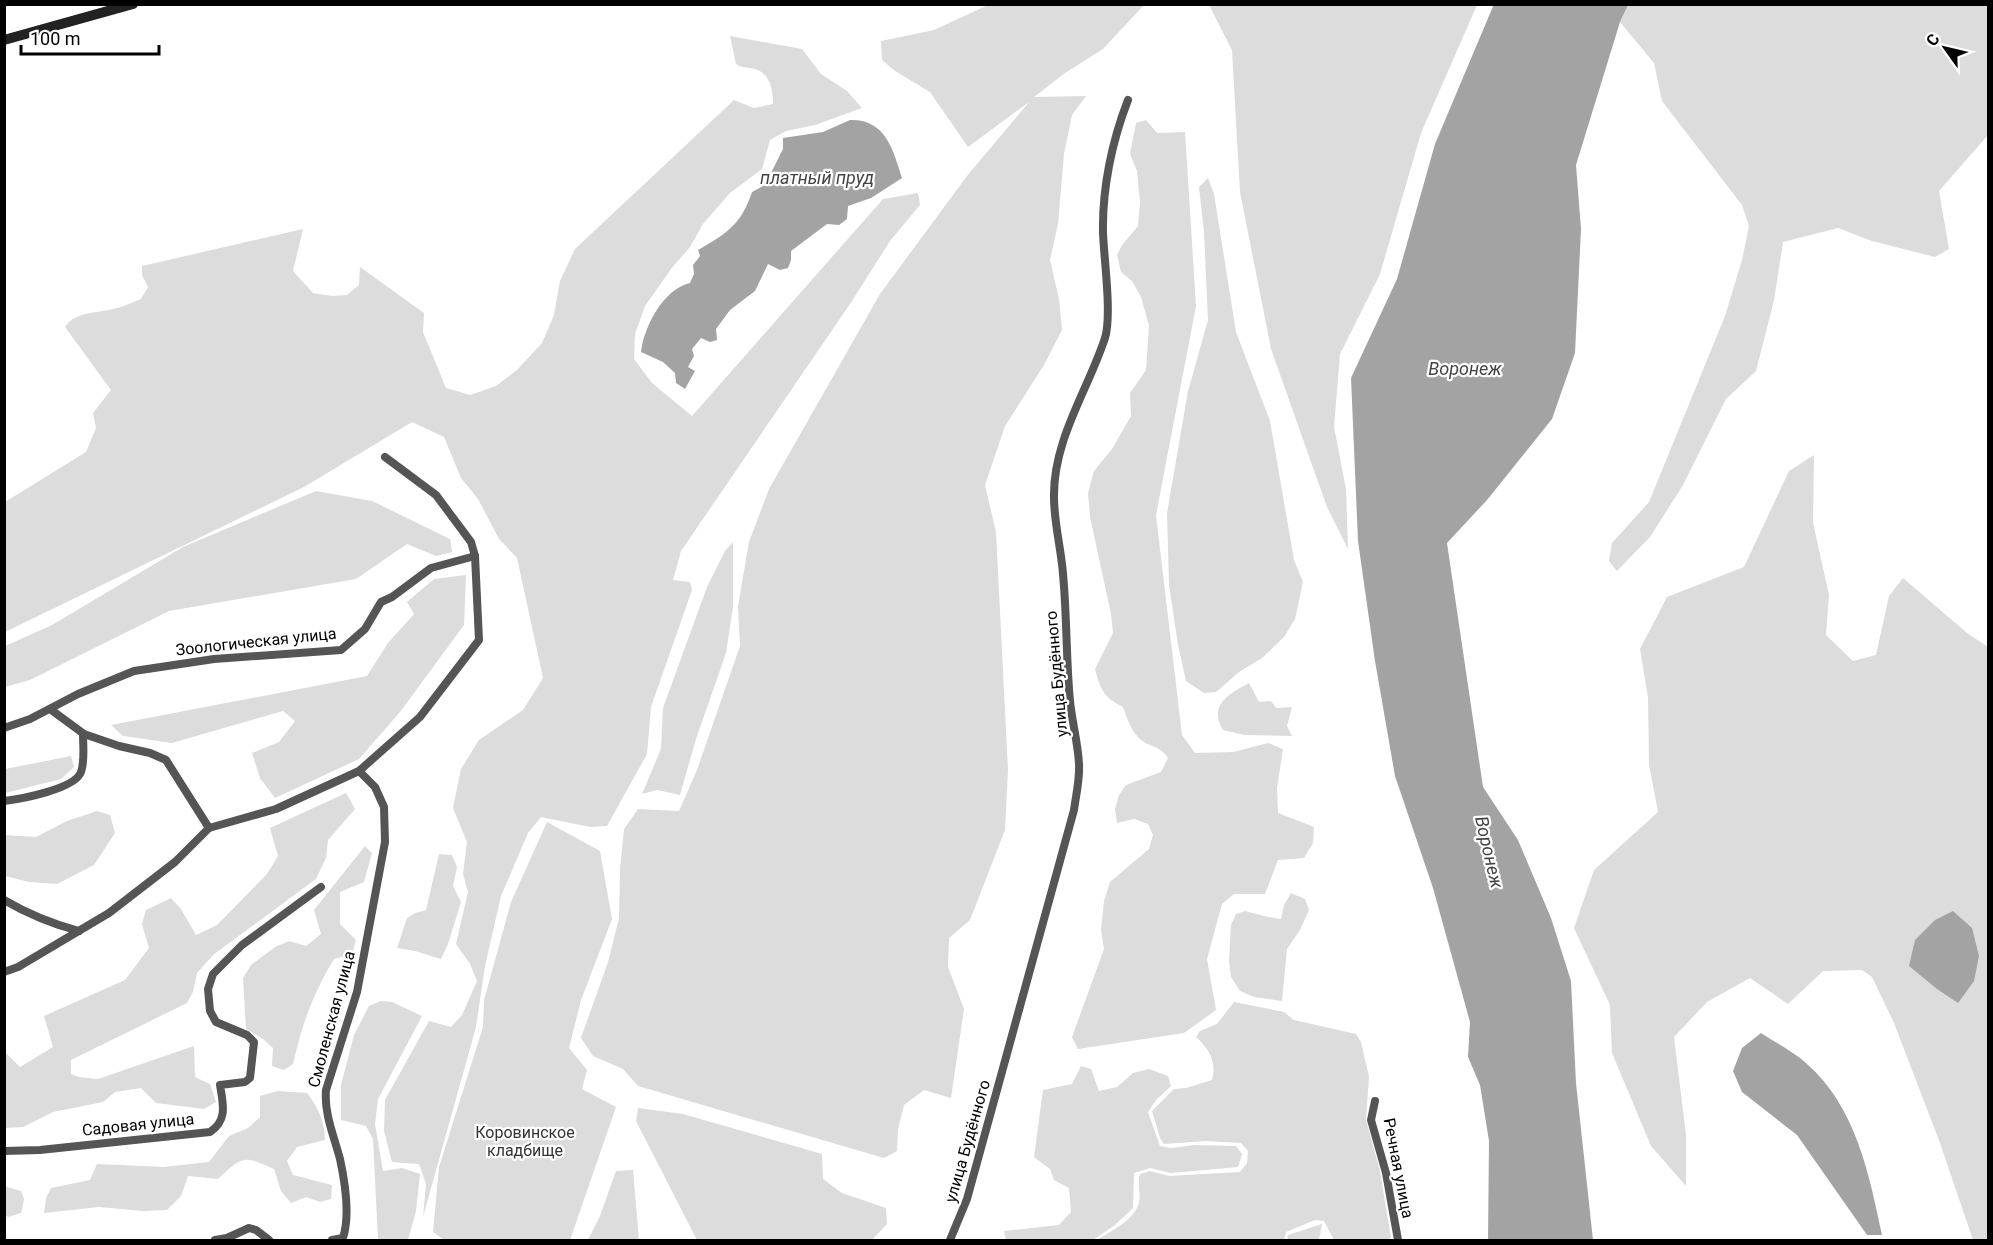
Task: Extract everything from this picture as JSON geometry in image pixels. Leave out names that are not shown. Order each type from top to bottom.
[{"type":"main road","points":[[4,40],[133,4]]},
{"type":"street","name":"улица Будённого","points":[[950,1240],[959,1222],[973,1176],[1074,810],[1079,765],[1069,693],[1065,599],[1056,526],[1054,482],[1056,466],[1064,442],[1107,330],[1103,231],[1105,189],[1122,115],[1128,100]]},
{"type":"street","points":[[4,972],[18,967],[109,913],[175,862],[209,828],[276,809],[359,771],[420,717],[479,640],[475,556],[471,542],[436,495],[385,457]]},
{"type":"street","name":"Зоологическая улица","points":[[4,728],[30,720],[78,694],[134,671],[213,659],[341,650],[365,629],[381,602],[392,597],[431,568],[475,556]]},
{"type":"street","points":[[50,709],[83,734],[150,753],[166,760],[209,828]]},
{"type":"street","points":[[4,801],[20,800],[67,785],[77,779],[81,771],[83,734]]},
{"type":"street","name":"Смоленская улица","points":[[332,1240],[343,1239],[348,1222],[340,1162],[325,1105],[326,1090],[357,992],[385,842],[384,807],[375,787],[359,771]]},
{"type":"street","name":"Садовая улица","points":[[4,1152],[210,1132],[216,1127],[224,1112],[220,1085],[245,1082],[250,1078],[254,1042],[247,1035],[216,1022],[210,1011],[208,989],[213,974],[242,945],[321,887]]},
{"type":"street","points":[[4,900],[59,926],[79,931]]},
{"type":"street","name":"Речная улица","points":[[1375,1101],[1371,1120],[1386,1173],[1398,1240]]},
{"type":"street","points":[[215,1240],[249,1228],[256,1230],[269,1240]]},
{"type":"green space","points":[[988,5],[1144,5],[1103,49],[1065,73],[1034,97],[1086,96],[1072,115],[1064,154],[1058,224],[1050,260],[1059,299],[1062,330],[1044,365],[1005,426],[985,485],[996,532],[1008,770],[1005,830],[970,920],[949,938],[948,967],[964,1009],[951,1098],[924,1090],[904,1105],[898,1129],[897,1151],[884,1158],[638,1086],[623,1069],[593,1056],[581,1038],[608,962],[619,918],[624,829],[638,809],[679,811],[697,770],[740,646],[738,606],[749,542],[769,489],[880,294],[967,176],[1029,102],[968,147],[930,92],[895,71],[882,60],[881,41],[934,30]]},
{"type":"green space","points":[[1209,5],[1477,5],[1421,133],[1380,274],[1340,354],[1334,427],[1346,489],[1348,549],[1327,507],[1271,349],[1240,192],[1232,50]]},
{"type":"green space","points":[[1628,5],[1988,5],[1988,135],[1939,191],[1949,249],[1935,257],[1872,241],[1838,228],[1783,242],[1774,300],[1756,371],[1726,399],[1683,485],[1650,537],[1617,571],[1609,561],[1612,543],[1649,502],[1725,316],[1742,260],[1749,226],[1742,205],[1662,101],[1654,63],[1620,22]]},
{"type":"green space","points":[[730,36],[802,49],[821,74],[847,91],[862,108],[815,125],[786,131],[770,140],[762,169],[730,193],[703,224],[690,247],[645,306],[635,334],[634,359],[652,383],[692,416],[883,199],[918,193],[920,205],[890,241],[850,304],[681,551],[673,580],[690,582],[692,590],[651,707],[647,754],[607,826],[590,827],[541,817],[528,833],[501,896],[485,966],[476,1027],[423,1217],[426,1184],[419,1164],[392,1162],[384,1131],[385,1100],[429,1021],[451,1027],[462,1015],[477,981],[470,964],[456,944],[468,892],[463,874],[467,842],[453,808],[461,769],[479,740],[523,710],[543,678],[517,558],[499,539],[478,499],[461,478],[444,437],[412,422],[304,487],[5,632],[5,502],[86,452],[96,428],[93,413],[111,390],[65,327],[79,316],[117,308],[141,299],[148,287],[142,275],[142,266],[303,229],[293,271],[313,293],[332,296],[347,295],[359,285],[360,267],[424,313],[423,332],[446,388],[470,395],[496,386],[517,370],[542,343],[554,315],[560,281],[575,249],[734,100],[754,108],[773,104],[772,89],[765,75],[755,69],[736,64]]},
{"type":"green space","points":[[1146,120],[1157,133],[1185,132],[1196,306],[1156,515],[1182,735],[1195,753],[1233,752],[1268,743],[1283,749],[1277,788],[1278,813],[1314,827],[1313,843],[1304,858],[1278,860],[1265,894],[1234,894],[1222,904],[1207,959],[1216,1010],[1184,1033],[1078,1049],[1072,1037],[1104,949],[1101,930],[1104,901],[1110,882],[1149,849],[1153,835],[1148,824],[1134,819],[1117,823],[1115,809],[1119,795],[1126,785],[1161,772],[1168,758],[1161,750],[1135,734],[1123,707],[1107,696],[1097,676],[1095,669],[1113,633],[1090,517],[1088,493],[1094,471],[1112,449],[1131,416],[1130,393],[1146,370],[1149,326],[1141,297],[1132,281],[1121,272],[1117,255],[1122,245],[1138,226],[1140,202],[1137,171],[1130,154],[1136,123]]},
{"type":"green space","points":[[1208,178],[1214,194],[1236,332],[1270,421],[1294,560],[1303,582],[1295,619],[1284,637],[1262,658],[1239,672],[1216,692],[1204,693],[1186,681],[1178,645],[1169,585],[1167,513],[1188,391],[1208,320],[1204,232],[1199,187]]},
{"type":"green space","points":[[1814,455],[1813,523],[1829,595],[1826,635],[1853,661],[1876,655],[1889,596],[1903,578],[1967,633],[1988,647],[1988,1240],[1973,1240],[1940,1143],[1894,1023],[1872,977],[1862,970],[1823,971],[1788,1004],[1750,978],[1707,1002],[1674,1037],[1686,1135],[1686,1186],[1651,1146],[1612,1053],[1610,1005],[1574,928],[1594,870],[1658,812],[1649,765],[1648,697],[1640,649],[1667,597],[1744,567],[1789,471]]},
{"type":"green space","points":[[316,491],[372,501],[450,539],[452,552],[436,556],[407,544],[356,579],[169,611],[30,680],[5,687],[5,646],[52,625],[183,547]]},
{"type":"green space","points":[[733,542],[733,607],[726,653],[696,739],[680,795],[657,790],[642,794],[661,749],[663,708],[707,587],[725,551]]},
{"type":"green space","points":[[466,575],[464,625],[400,712],[359,759],[275,798],[260,778],[252,753],[279,742],[295,721],[283,711],[172,743],[123,736],[111,725],[367,676],[388,643],[414,614],[407,602],[434,579]]},
{"type":"green space","points":[[1249,683],[1259,702],[1271,701],[1276,708],[1292,707],[1287,726],[1292,736],[1244,735],[1223,730],[1219,721],[1219,707],[1234,691]]},
{"type":"green space","points":[[71,756],[74,767],[61,779],[5,793],[5,769]]},
{"type":"green space","points":[[346,793],[355,809],[328,840],[326,858],[316,879],[213,955],[197,973],[193,992],[187,1003],[71,1060],[71,1074],[98,1079],[194,1046],[195,1077],[210,1084],[216,1102],[204,1109],[156,1103],[141,1088],[115,1092],[103,1102],[53,1112],[23,1127],[5,1128],[5,1052],[20,1067],[53,1047],[44,1016],[125,980],[149,948],[142,924],[146,910],[171,898],[181,909],[196,935],[217,925],[267,874],[278,856],[270,828]]},
{"type":"green space","points":[[97,811],[110,815],[115,833],[94,865],[57,884],[29,882],[5,876],[5,835],[36,837],[67,821]]},
{"type":"green space","name":"Коровинское кладбище","points":[[547,822],[600,851],[612,919],[581,1000],[569,1048],[587,1070],[582,1089],[616,1107],[570,1240],[444,1240],[433,1232],[439,1167],[483,1027],[484,1000],[511,902]]},
{"type":"green space","points":[[365,846],[372,853],[364,882],[340,892],[340,924],[356,940],[352,954],[334,959],[320,985],[300,1036],[293,1064],[284,1070],[272,1066],[273,1048],[246,1029],[243,978],[251,965],[275,947],[289,941],[306,946],[321,934],[314,910]]},
{"type":"green space","points":[[439,854],[452,855],[457,867],[453,886],[461,902],[441,959],[397,948],[407,918],[426,910]]},
{"type":"green space","points":[[1291,893],[1305,899],[1309,910],[1300,930],[1287,949],[1282,1001],[1254,997],[1240,991],[1231,977],[1229,961],[1231,925],[1236,914],[1245,911],[1281,919],[1284,905]]},
{"type":"green space","points":[[381,1001],[392,1002],[422,1016],[378,1099],[375,1124],[383,1171],[402,1168],[420,1174],[416,1211],[408,1240],[378,1240],[373,1139],[366,1126],[341,1120],[341,1085],[354,1035],[369,1006]]},
{"type":"green space","points":[[1234,1002],[1284,1012],[1294,1020],[1356,1034],[1361,1042],[1369,1077],[1366,1120],[1380,1171],[1391,1238],[1386,1240],[1334,1240],[1324,1221],[1315,1220],[1286,1232],[1284,1240],[1097,1240],[1128,1220],[1137,1208],[1140,1174],[1150,1171],[1169,1176],[1240,1172],[1247,1163],[1248,1151],[1241,1143],[1206,1141],[1164,1144],[1152,1111],[1174,1089],[1212,1080],[1213,1061],[1205,1046],[1196,1037],[1200,1031],[1217,1024]]},
{"type":"green space","points":[[1081,1066],[1091,1069],[1099,1091],[1117,1087],[1133,1073],[1149,1069],[1168,1076],[1171,1086],[1156,1100],[1148,1112],[1160,1146],[1171,1148],[1195,1145],[1236,1146],[1242,1154],[1238,1167],[1171,1173],[1150,1168],[1134,1173],[1133,1208],[1115,1225],[1093,1240],[1006,1240],[1004,1231],[1059,1225],[1071,1212],[1069,1188],[1054,1180],[1050,1169],[1034,1157],[1043,1090],[1072,1084]]},
{"type":"green space","points":[[278,1091],[307,1093],[318,1109],[324,1127],[325,1140],[297,1147],[287,1161],[293,1175],[332,1185],[331,1199],[320,1202],[306,1197],[291,1203],[281,1191],[274,1169],[256,1161],[244,1160],[218,1179],[188,1176],[181,1196],[167,1210],[143,1211],[99,1207],[44,1213],[46,1198],[51,1188],[90,1180],[97,1164],[164,1167],[209,1162],[229,1136],[248,1128],[260,1117],[260,1096]]},
{"type":"green space","points":[[638,1108],[683,1114],[822,1154],[823,1179],[842,1193],[886,1208],[887,1224],[872,1240],[697,1240],[636,1121]]},
{"type":"green space","points":[[633,1170],[639,1240],[588,1240],[600,1216],[616,1171]]},
{"type":"green space","points":[[4,1186],[21,1191],[24,1199],[21,1213],[8,1217],[5,1215]]},
{"type":"green space","points":[[1322,1224],[1319,1240],[1287,1240],[1288,1235]]},
{"type":"water","name":"Воронеж","points":[[1494,4],[1628,5],[1620,22],[1576,165],[1581,229],[1575,353],[1552,419],[1487,500],[1447,543],[1483,787],[1518,840],[1551,918],[1571,981],[1576,1083],[1593,1240],[1488,1240],[1489,1141],[1480,1085],[1468,1057],[1470,1022],[1433,888],[1395,776],[1375,661],[1358,541],[1351,378],[1397,279],[1435,144]]},
{"type":"water","name":"платный пруд","points":[[850,120],[862,121],[880,131],[891,147],[902,178],[871,198],[848,206],[847,219],[839,225],[827,224],[791,251],[788,268],[780,270],[768,264],[755,291],[730,310],[716,329],[717,340],[710,342],[701,338],[692,349],[694,356],[688,367],[695,371],[685,389],[676,383],[675,373],[663,362],[641,352],[646,332],[656,310],[671,293],[690,283],[694,274],[693,265],[700,256],[698,250],[732,227],[743,213],[752,192],[765,185],[783,149],[783,138],[823,132]]},
{"type":"water","points":[[1953,911],[1972,928],[1979,956],[1974,981],[1958,1003],[1909,966],[1915,940],[1935,920]]},
{"type":"water","points":[[1761,1033],[1807,1064],[1838,1100],[1858,1143],[1872,1189],[1882,1235],[1867,1235],[1797,1135],[1742,1092],[1733,1071],[1742,1048]]}]
